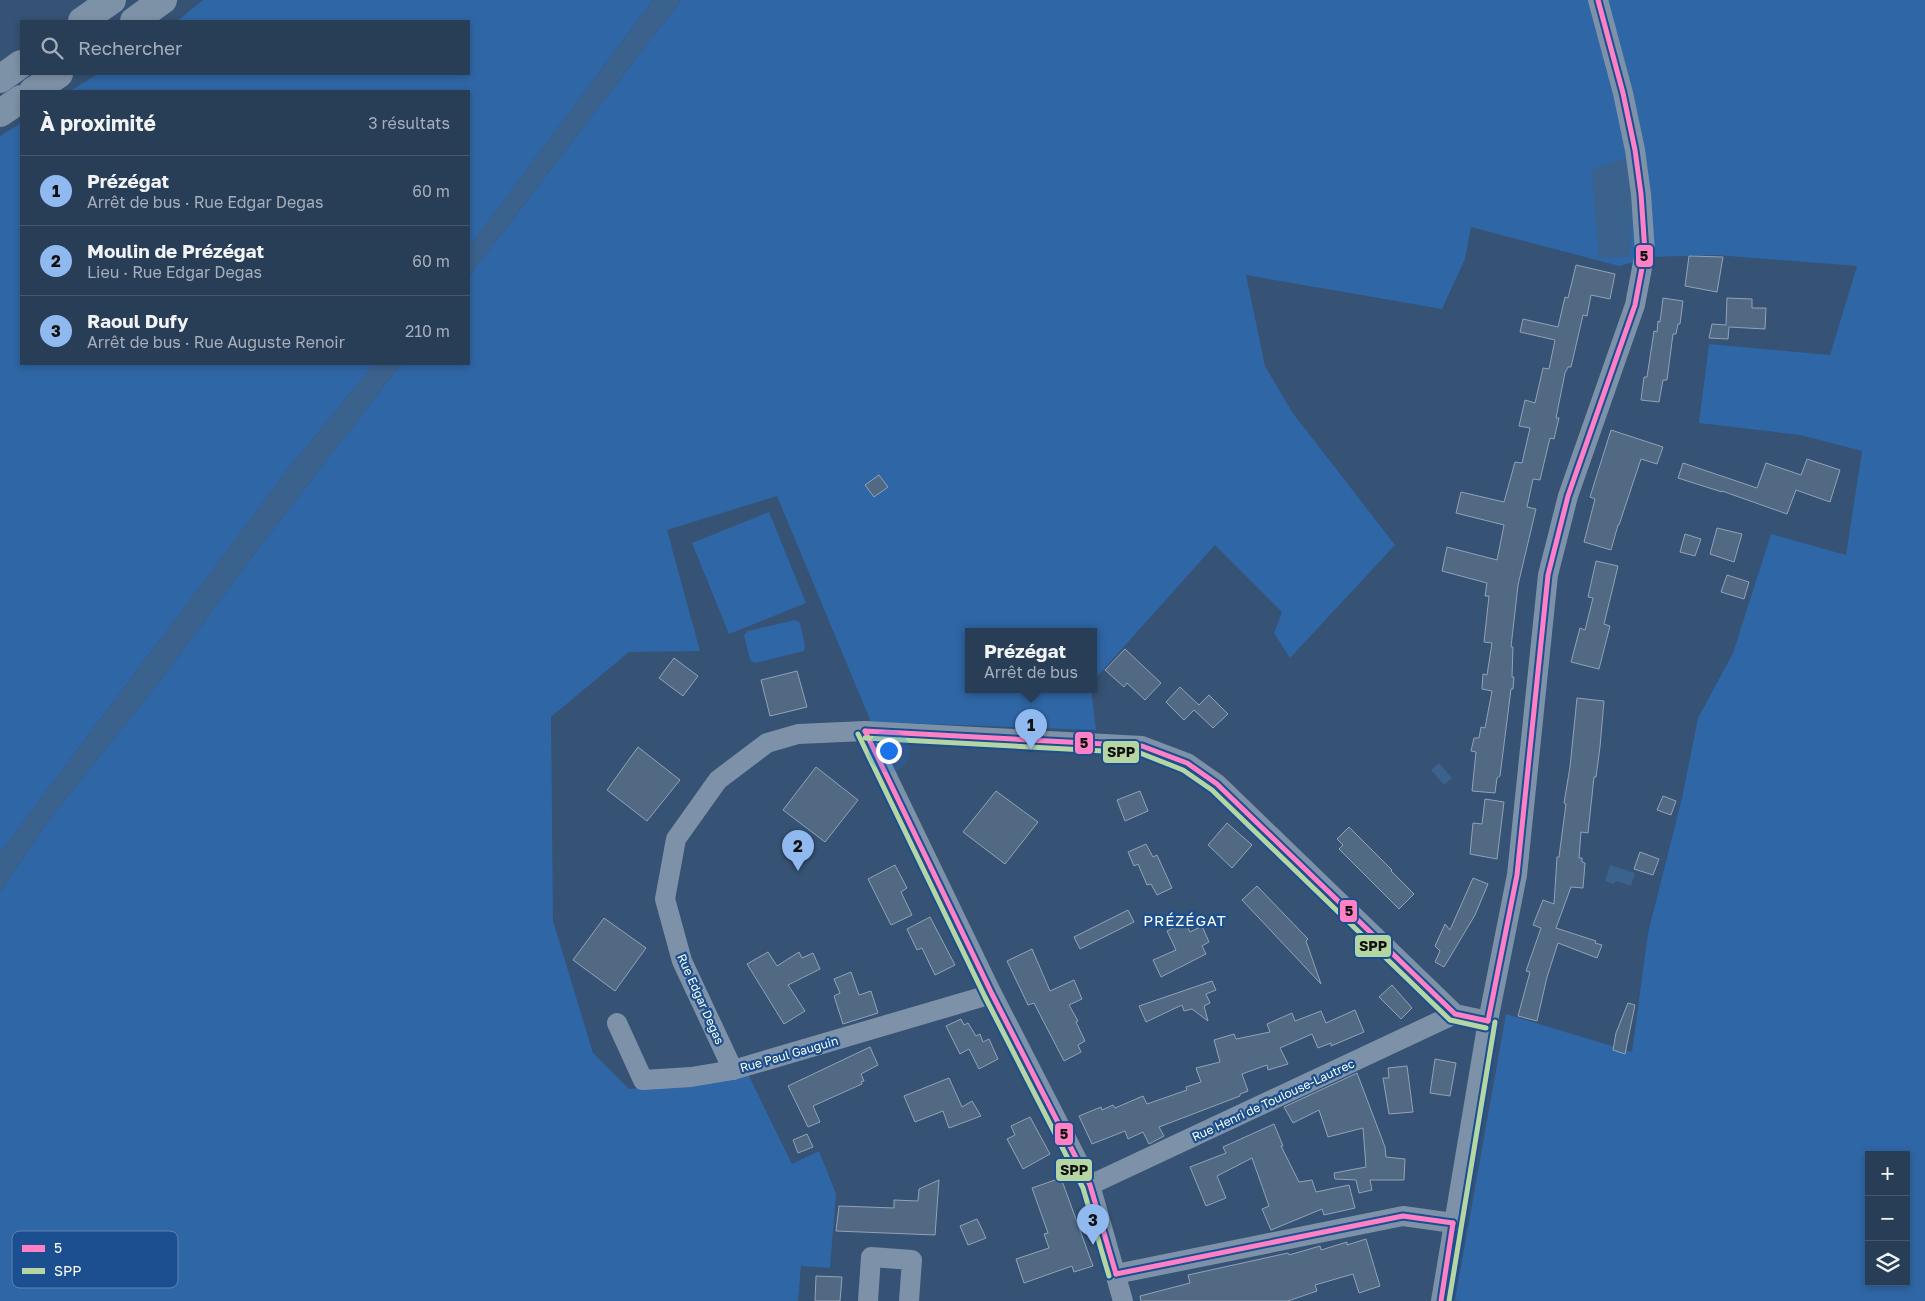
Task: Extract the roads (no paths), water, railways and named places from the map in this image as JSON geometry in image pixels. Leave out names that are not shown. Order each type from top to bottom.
[{"type":"highway","points":[[83,20],[112,0]]},
{"type":"highway","points":[[135,20],[163,0]]},
{"type":"highway","points":[[0,79],[20,65]]},
{"type":"highway","points":[[35,90],[57,75]]},
{"type":"highway","points":[[0,113],[20,100]]},
{"type":"street","points":[[1441,1301],[1488,1021],[1517,875],[1548,575],[1568,496],[1635,305],[1645,252],[1641,194],[1635,150],[1624,93],[1598,0]]},
{"type":"street","points":[[865,731],[992,994],[1090,1185],[1123,1301]]},
{"type":"street","name":"Rue Edgar Degas","points":[[734,1070],[682,961],[665,899],[676,839],[718,780],[767,743],[798,734],[865,731],[1142,746],[1187,763],[1217,784],[1455,1014]]},
{"type":"street","name":"Rue Paul Gauguin","points":[[616,1023],[643,1080],[691,1077],[734,1070],[992,994]]},
{"type":"street","points":[[1455,1014],[1488,1021]]},
{"type":"street","name":"Rue Henri de Toulouse-Lautrec","points":[[1090,1185],[1455,1014]]},
{"type":"street","points":[[1116,1274],[1403,1216],[1453,1223]]},
{"type":"street","points":[[868,1301],[871,1257],[912,1260],[909,1301]]},
{"type":"place","name":"Prézégat","points":[[1031,750]]},
{"type":"place","name":"Moulin de Prézégat","points":[[798,871]]},
{"type":"place","name":"Raoul Dufy","points":[[1093,1245]]},
{"type":"district","name":"PRÉZÉGAT","points":[[1185,920]]}]
